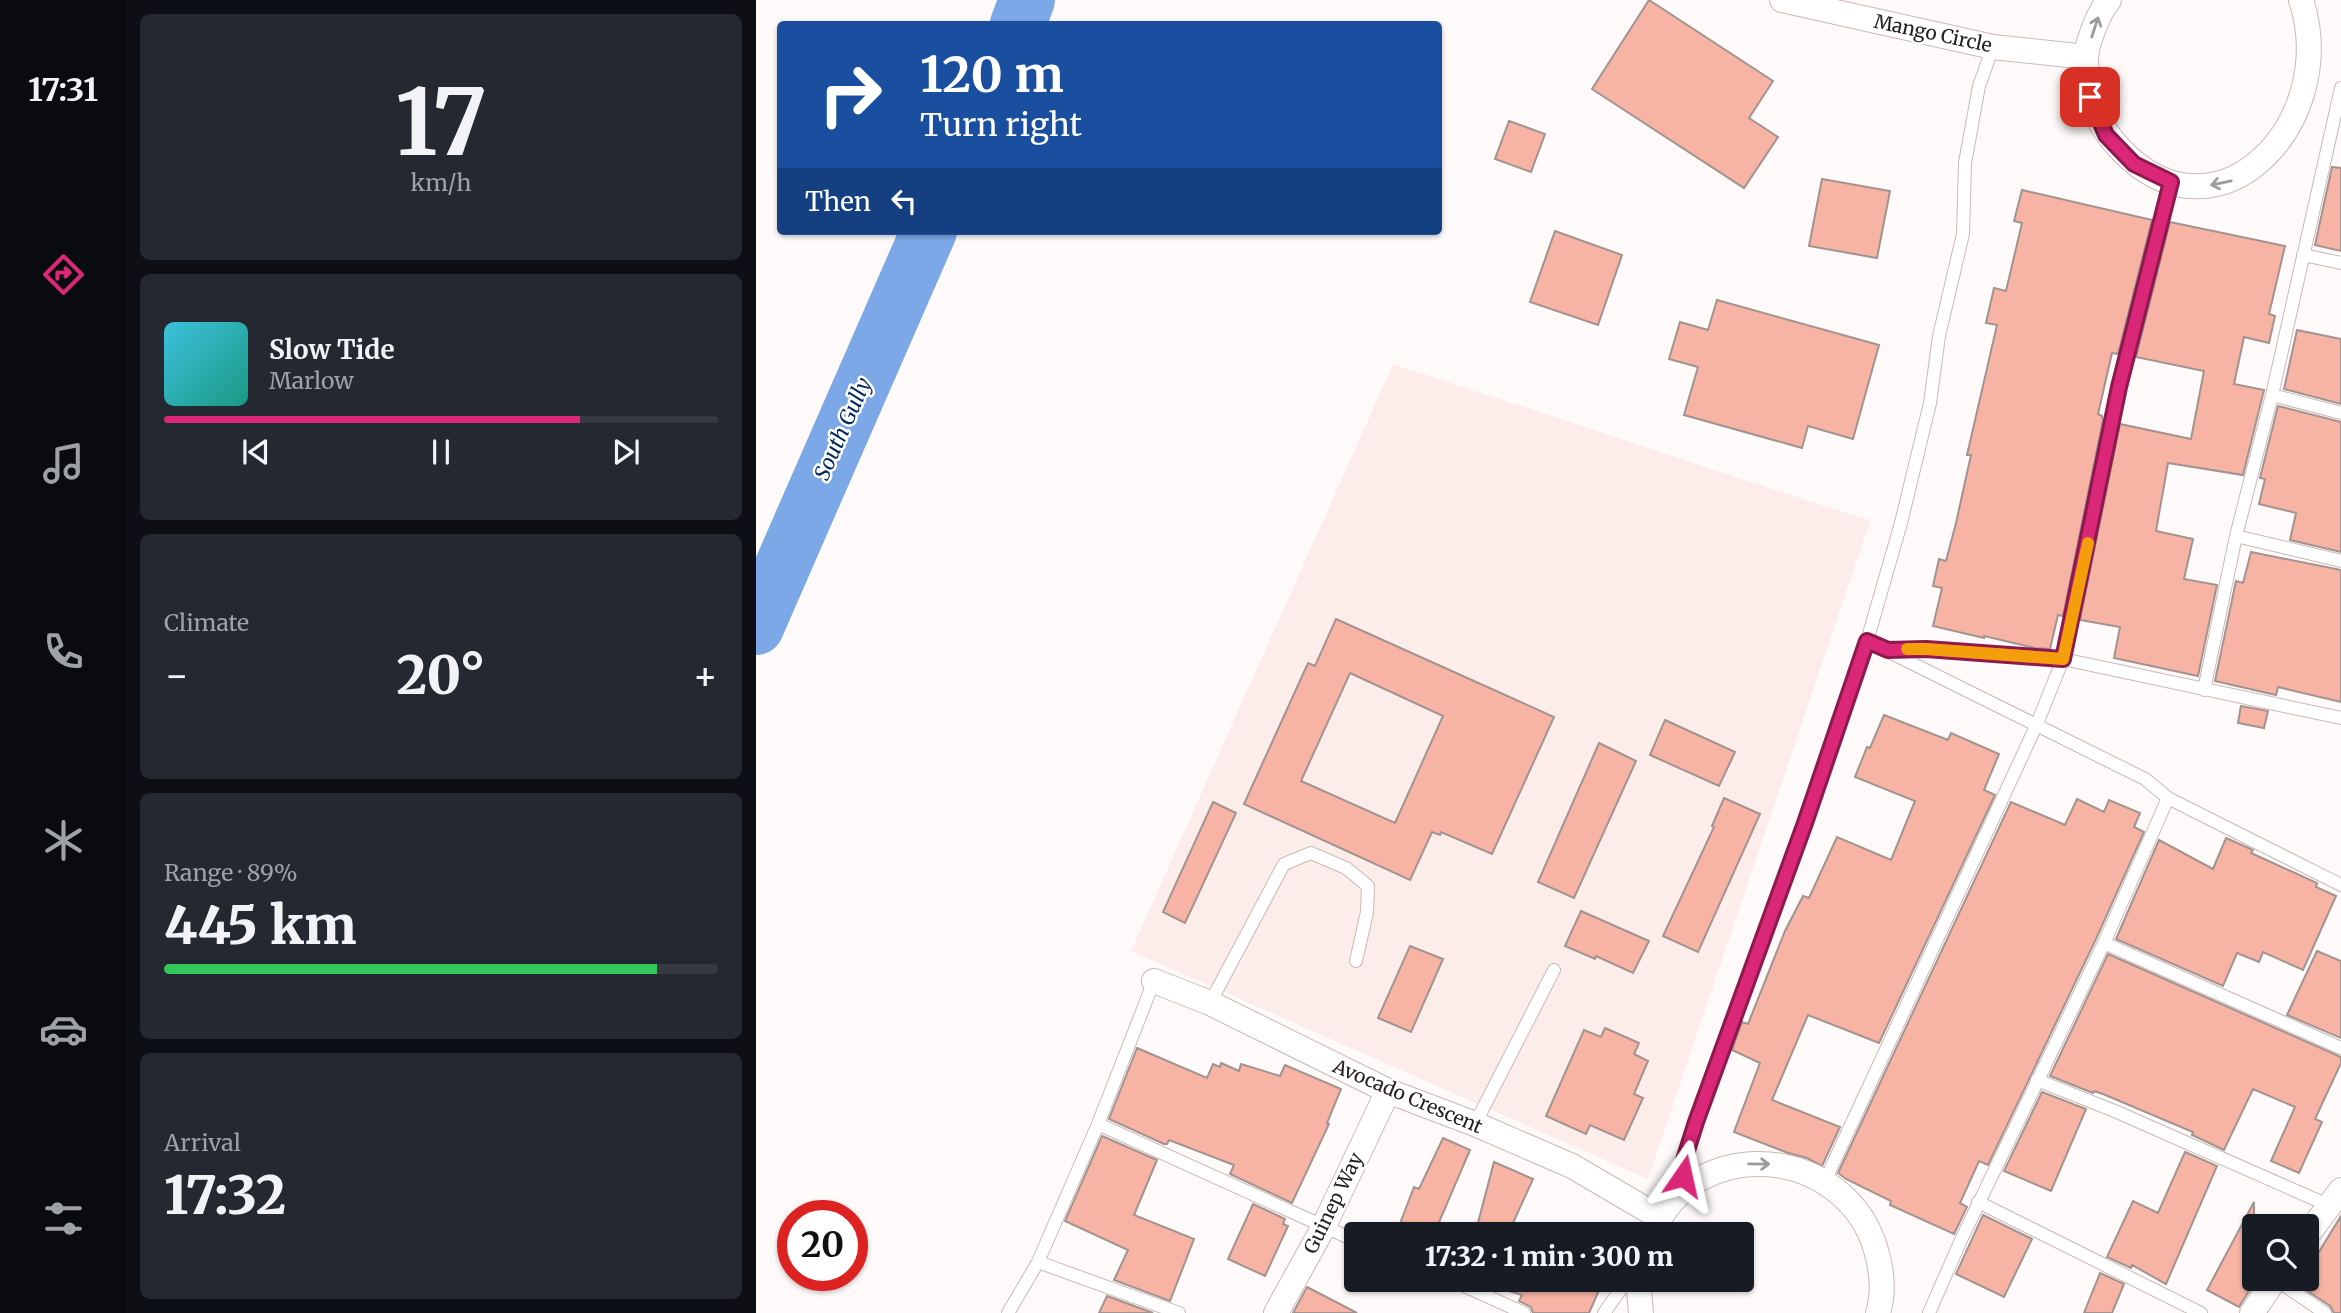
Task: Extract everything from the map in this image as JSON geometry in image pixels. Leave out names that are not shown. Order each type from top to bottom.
[{"type":"street","name":"Mango Circle","points":[[1782,0],[1993,47],[2086,57]]},
{"type":"street","points":[[2109,0],[2101,10],[2086,57],[2090,97],[2106,135],[2134,164],[2171,182],[2209,186],[2245,178],[2278,160],[2335,96],[2322,69],[2320,42],[2311,16],[2301,0]]},
{"type":"street","name":"Avocado Crescent","points":[[1154,981],[1210,1003],[1388,1091],[1475,1124],[1572,1166],[1652,1222]]},
{"type":"street","name":"Guinep Way","points":[[1276,1313],[1323,1228],[1388,1091]]},
{"type":"street","points":[[1658,1222],[1682,1192],[1714,1171],[1752,1163],[1790,1166],[1825,1181],[1852,1204],[1871,1234],[1881,1268],[1881,1303],[1878,1313]]},
{"type":"street","points":[[2319,1220],[2335,1198]]},
{"type":"street","points":[[2252,1313],[2267,1291]]},
{"type":"street","points":[[1640,1292],[1641,1313]]},
{"type":"lane","points":[[1682,1192],[1684,1160],[1696,1122],[1805,823],[1867,641],[1901,523],[1930,403],[1939,336],[1962,234],[1965,163],[1979,86],[1993,47]]},
{"type":"lane","points":[[2204,691],[2236,536],[2272,395],[2303,255],[2335,96]]},
{"type":"lane","points":[[1825,1181],[2036,724],[2063,659],[2119,387],[2171,182]]},
{"type":"lane","points":[[2303,255],[2341,263]]},
{"type":"lane","points":[[2272,395],[2341,413]]},
{"type":"lane","points":[[2236,536],[2341,561]]},
{"type":"lane","points":[[1867,641],[2145,779],[2168,798],[2341,885]]},
{"type":"lane","points":[[1888,650],[1926,649],[2063,659],[2341,718]]},
{"type":"lane","points":[[1929,1313],[1979,1202],[2104,943],[2168,798]]},
{"type":"lane","points":[[1210,1003],[1284,864],[1311,853],[1346,868],[1368,886],[1367,912],[1356,961]]},
{"type":"lane","points":[[2104,943],[2341,1048]]},
{"type":"lane","points":[[1475,1124],[1554,970]]},
{"type":"lane","points":[[1007,1313],[1038,1262],[1098,1124],[1154,981]]},
{"type":"lane","points":[[2037,1080],[2335,1198]]},
{"type":"lane","points":[[1098,1124],[1344,1236]]},
{"type":"lane","points":[[1979,1202],[2201,1313]]},
{"type":"lane","points":[[1038,1262],[1179,1313]]},
{"type":"lane","points":[[2293,1291],[2325,1313]]},
{"type":"lane","points":[[1478,1292],[1524,1313]]},
{"type":"lane","points":[[1604,1313],[1619,1292]]},
{"type":"shaded area","points":[[1393,364],[1870,521],[1648,1179],[1131,951]]},
{"type":"building","points":[[1649,0],[1773,81],[1749,118],[1778,137],[1744,188],[1592,89]]},
{"type":"building","points":[[1509,121],[1545,134],[1531,172],[1495,159]]},
{"type":"building","points":[[2332,167],[2341,168],[2341,251],[2315,245]]},
{"type":"building","points":[[1822,179],[1890,191],[1877,258],[1809,246]]},
{"type":"building","points":[[2022,190],[2152,220],[2118,354],[2112,353],[2098,414],[2103,420],[2063,616],[2058,615],[2050,649],[1933,626],[1942,588],[1933,586],[1939,559],[1946,561],[1956,523],[1971,455],[1967,455],[1997,325],[1986,323],[1994,288],[2006,291],[2022,223],[2014,221]]},
{"type":"building","points":[[2170,222],[2285,246],[2269,314],[2275,316],[2269,343],[2244,337],[2234,384],[2264,390],[2243,475],[2168,463],[2156,531],[2193,539],[2184,579],[2217,585],[2198,676],[2114,658],[2120,627],[2080,620],[2120,424],[2191,439],[2204,371],[2136,357]]},
{"type":"building","points":[[1555,231],[1622,255],[1598,325],[1530,302]]},
{"type":"building","points":[[1717,300],[1879,345],[1853,439],[1808,426],[1802,448],[1684,415],[1698,367],[1669,359],[1680,322],[1708,330]]},
{"type":"building","points":[[2297,330],[2341,339],[2341,404],[2284,389]]},
{"type":"building","points":[[2278,406],[2341,422],[2341,552],[2290,540],[2296,513],[2259,504],[2265,479],[2260,478]]},
{"type":"building","points":[[2251,552],[2341,570],[2341,702],[2278,687],[2276,695],[2215,681],[2236,581],[2243,583]]},
{"type":"building","points":[[1336,619],[1554,717],[1492,854],[1441,832],[1440,835],[1432,832],[1410,880],[1244,804],[1308,663],[1315,666]],"holes":[[[1350,673],[1443,716],[1395,823],[1301,781]]]},
{"type":"building","points":[[2241,706],[2268,711],[2264,728],[2238,723]]},
{"type":"building","points":[[1884,715],[1948,740],[1951,733],[1999,754],[1984,790],[1995,795],[1879,1043],[1808,1015],[1772,1100],[1840,1127],[1822,1166],[1734,1132],[1760,1063],[1732,1050],[1742,1022],[1748,1024],[1785,931],[1803,896],[1809,898],[1837,837],[1891,860],[1915,801],[1855,777]]},
{"type":"building","points":[[1665,720],[1735,752],[1719,786],[1650,755]]},
{"type":"building","points":[[1599,743],[1636,761],[1574,898],[1538,882]]},
{"type":"building","points":[[1724,798],[1760,814],[1698,952],[1663,936],[1714,827],[1712,826]]},
{"type":"building","points":[[2077,799],[2104,812],[2109,800],[2140,813],[2134,827],[2144,832],[1988,1165],[1979,1161],[1960,1203],[1967,1207],[1954,1234],[1890,1205],[1891,1201],[1838,1173],[2011,802],[2065,825]]},
{"type":"building","points":[[1213,802],[1236,813],[1185,923],[1163,912]]},
{"type":"building","points":[[2226,838],[2253,850],[2251,853],[2317,883],[2316,887],[2336,896],[2303,970],[2263,952],[2259,962],[2237,953],[2223,986],[2116,939],[2159,840],[2213,869]]},
{"type":"building","points":[[1581,911],[1649,941],[1633,973],[1596,956],[1595,959],[1565,946]]},
{"type":"building","points":[[1410,946],[1443,959],[1411,1032],[1378,1018]]},
{"type":"building","points":[[2317,951],[2341,961],[2341,1038],[2287,1015]]},
{"type":"building","points":[[2108,954],[2341,1057],[2341,1063],[2315,1119],[2322,1122],[2299,1173],[2271,1161],[2295,1107],[2253,1089],[2224,1150],[2192,1135],[2193,1132],[2103,1094],[2093,1093],[2050,1076]]},
{"type":"building","points":[[1605,1028],[1639,1043],[1634,1054],[1648,1061],[1634,1094],[1643,1098],[1624,1140],[1590,1125],[1586,1134],[1546,1116],[1584,1030],[1601,1037]]},
{"type":"building","points":[[1137,1048],[1207,1078],[1213,1064],[1220,1067],[1221,1063],[1239,1071],[1241,1064],[1280,1076],[1285,1065],[1341,1089],[1327,1123],[1329,1124],[1292,1203],[1230,1174],[1234,1165],[1169,1140],[1164,1144],[1109,1119]]},
{"type":"building","points":[[2042,1092],[2086,1109],[2051,1191],[2004,1171]]},
{"type":"building","points":[[1102,1136],[1157,1160],[1134,1215],[1194,1239],[1170,1301],[1114,1280],[1128,1250],[1065,1221]]},
{"type":"building","points":[[1443,1138],[1470,1150],[1439,1222],[1401,1222],[1414,1187],[1419,1189]]},
{"type":"building","points":[[2185,1152],[2217,1166],[2166,1284],[2132,1265],[2131,1268],[2107,1257],[2133,1201],[2158,1213]]},
{"type":"building","points":[[1494,1162],[1533,1179],[1513,1222],[1478,1222]]},
{"type":"building","points":[[2254,1202],[2254,1214],[2248,1214]]},
{"type":"building","points":[[1253,1204],[1285,1219],[1283,1224],[1288,1226],[1265,1276],[1228,1259]]},
{"type":"building","points":[[1983,1215],[2032,1239],[2004,1297],[1956,1274]]},
{"type":"building","points":[[2341,1216],[2341,1313],[2334,1313],[2330,1306],[2308,1291],[2319,1291],[2319,1252]]},
{"type":"building","points":[[2242,1224],[2242,1291],[2249,1291],[2239,1307],[2207,1290]]},
{"type":"building","points":[[2100,1273],[2124,1284],[2112,1313],[2084,1313]]},
{"type":"building","points":[[1307,1287],[1357,1313],[1293,1313]]},
{"type":"building","points":[[1512,1292],[1598,1292],[1589,1313],[1533,1313],[1531,1307],[1519,1301],[1522,1295]]},
{"type":"building","points":[[1107,1296],[1153,1313],[1099,1313]]},
{"type":"waterway","name":"South Gully","points":[[1019,21],[1027,0]]},
{"type":"waterway","name":"South Gully","points":[[756,627],[927,235]]},
{"type":"slow traffic","points":[[1907,649],[2063,659],[2088,543]]},
{"type":"route","points":[[1683,1176],[1684,1160],[1696,1122],[1805,823],[1867,641],[1888,650],[1926,649],[2063,659],[2119,387],[2171,182],[2134,164],[2106,135],[2090,97]]}]
